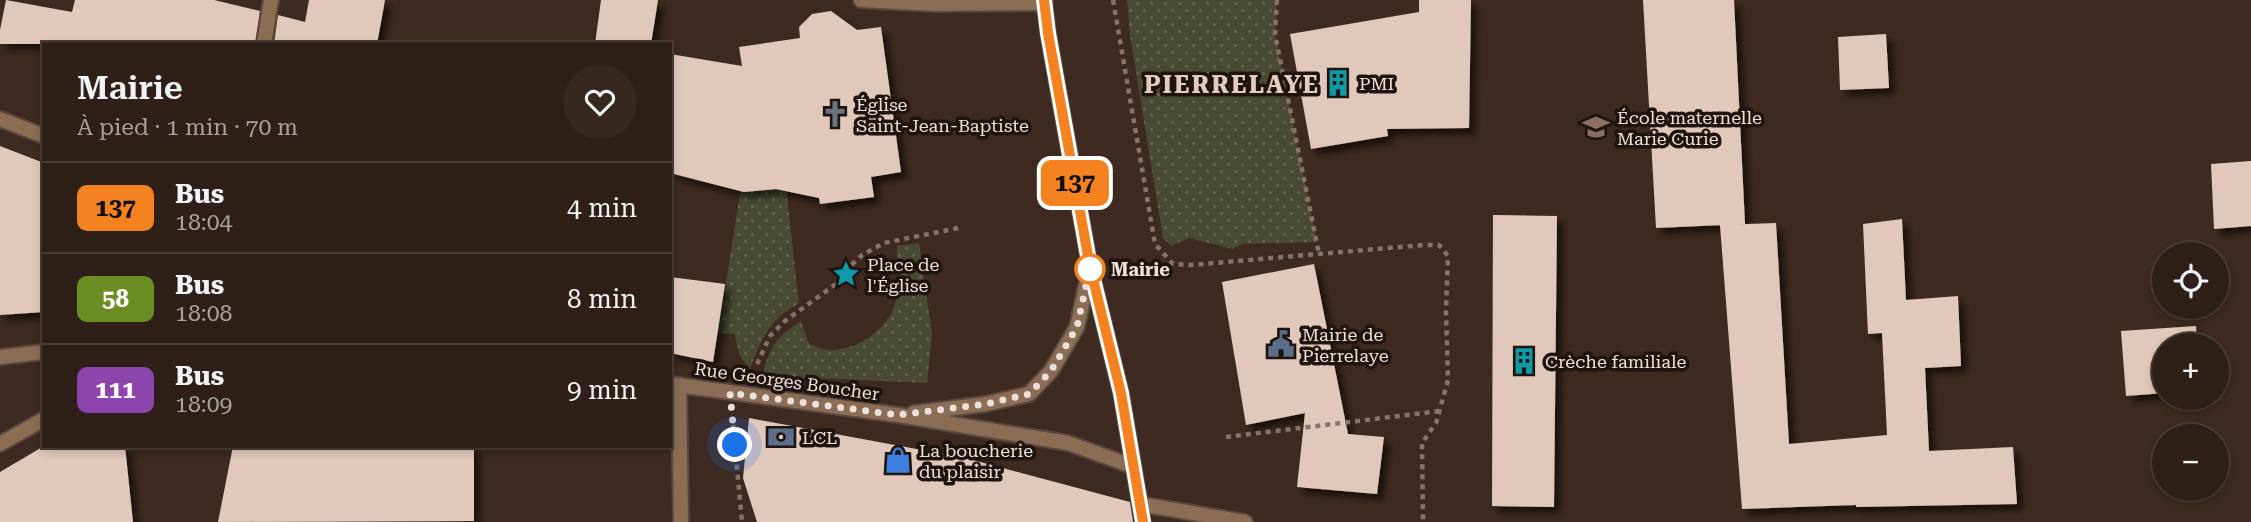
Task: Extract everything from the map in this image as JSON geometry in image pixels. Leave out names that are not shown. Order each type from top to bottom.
[{"type":"street","points":[[264,42],[271,0]]},
{"type":"street","points":[[861,0],[934,4],[1044,1],[1090,267],[1121,393],[1143,522]]},
{"type":"street","points":[[0,119],[42,135]]},
{"type":"street","name":"Rue Georges Boucher","points":[[898,415],[986,404],[1029,394],[1051,371],[1077,327],[1090,267]]},
{"type":"street","points":[[0,357],[42,352]]},
{"type":"street","points":[[674,385],[681,522]]},
{"type":"street","name":"Rue Georges Boucher","points":[[674,385],[898,415],[1068,443],[1132,466]]},
{"type":"street","points":[[0,444],[42,420]]},
{"type":"street","points":[[1140,504],[1245,522]]},
{"type":"path","points":[[1112,0],[1155,244],[1173,264],[1191,265],[1423,245],[1439,245],[1448,256],[1448,380],[1436,423],[1422,443],[1423,522]]},
{"type":"path","points":[[1277,0],[1275,34],[1319,254]]},
{"type":"path","points":[[742,522],[730,393],[733,385],[743,376],[753,374],[770,336],[785,321],[836,284],[862,255],[884,243],[963,227]]},
{"type":"path","points":[[1226,437],[1440,411]]},
{"type":"green space","points":[[1127,0],[1277,0],[1275,34],[1317,242],[1242,244],[1233,249],[1189,238],[1171,246],[1163,238],[1130,35]]},
{"type":"green space","points":[[781,143],[799,303],[773,323],[750,368],[741,357],[735,334],[718,333],[742,181]]},
{"type":"green space","points":[[919,243],[932,334],[927,383],[817,378],[761,380],[767,360],[778,339],[801,321],[809,344],[827,350],[850,347],[879,329],[887,321],[896,301],[897,246]]},
{"type":"building","points":[[6,0],[72,12],[75,0],[214,0],[260,11],[255,42],[0,44]]},
{"type":"building","points":[[309,0],[385,0],[377,42],[274,42],[278,15],[305,22]]},
{"type":"building","points":[[601,0],[658,0],[651,42],[595,42]]},
{"type":"building","points":[[1419,0],[1471,0],[1469,128],[1387,129],[1388,136],[1311,149],[1290,34],[1419,12]]},
{"type":"building","points":[[1643,0],[1734,0],[1745,224],[1656,228]]},
{"type":"building","name":"Église Saint-Jean-Baptiste","points":[[831,11],[857,30],[881,27],[901,172],[871,177],[874,197],[820,204],[819,198],[776,189],[744,192],[672,174],[672,54],[742,66],[739,47],[800,38],[799,27],[812,14]]},
{"type":"building","points":[[1886,34],[1889,88],[1840,90],[1838,37]]},
{"type":"building","points":[[0,146],[42,162],[42,312],[0,315]]},
{"type":"building","points":[[2251,161],[2251,226],[2214,229],[2211,164]]},
{"type":"building","name":"Crèche familiale","points":[[1493,215],[1557,216],[1554,507],[1492,506]]},
{"type":"building","points":[[1902,219],[1906,300],[1958,296],[1961,366],[1925,368],[1929,451],[2013,447],[2017,504],[1742,509],[1720,225],[1776,223],[1789,444],[1887,435],[1882,333],[1868,334],[1863,224]]},
{"type":"building","name":"Mairie de Pierrelaye","points":[[1314,264],[1348,434],[1384,437],[1377,494],[1297,487],[1305,413],[1246,425],[1222,282]]},
{"type":"building","points":[[672,277],[725,284],[713,362],[672,353]]},
{"type":"building","points":[[2196,326],[2196,333],[2152,333],[2152,394],[2126,396],[2121,331]]},
{"type":"building","points":[[749,418],[965,458],[1130,502],[1133,522],[757,522],[743,478]]},
{"type":"building","points":[[42,447],[125,448],[133,522],[0,522],[0,472]]},
{"type":"building","points":[[233,448],[474,448],[474,521],[218,522]]},
{"type":"bus line","name":"137","points":[[1044,0],[1090,267],[1121,393],[1143,522]]},
{"type":"place","name":"PMI","points":[[1338,83]]},
{"type":"place","name":"Église Saint-Jean-Baptiste","points":[[835,114]]},
{"type":"place","name":"École maternelle Marie Curie","points":[[1596,127]]},
{"type":"place","name":"Mairie","points":[[1090,269]]},
{"type":"place","name":"Place de l'Église","points":[[846,274]]},
{"type":"place","name":"Mairie de Pierrelaye","points":[[1281,344]]},
{"type":"place","name":"Crèche familiale","points":[[1524,361]]},
{"type":"place","name":"LCL","points":[[781,437]]},
{"type":"place","name":"La boucherie du plaisir","points":[[898,460]]},
{"type":"district","name":"PIERRELAYE","points":[[1232,85]]},
{"type":"route","points":[[735,445],[730,393],[898,415],[986,404],[1029,394],[1051,371],[1077,327],[1090,269]]}]
